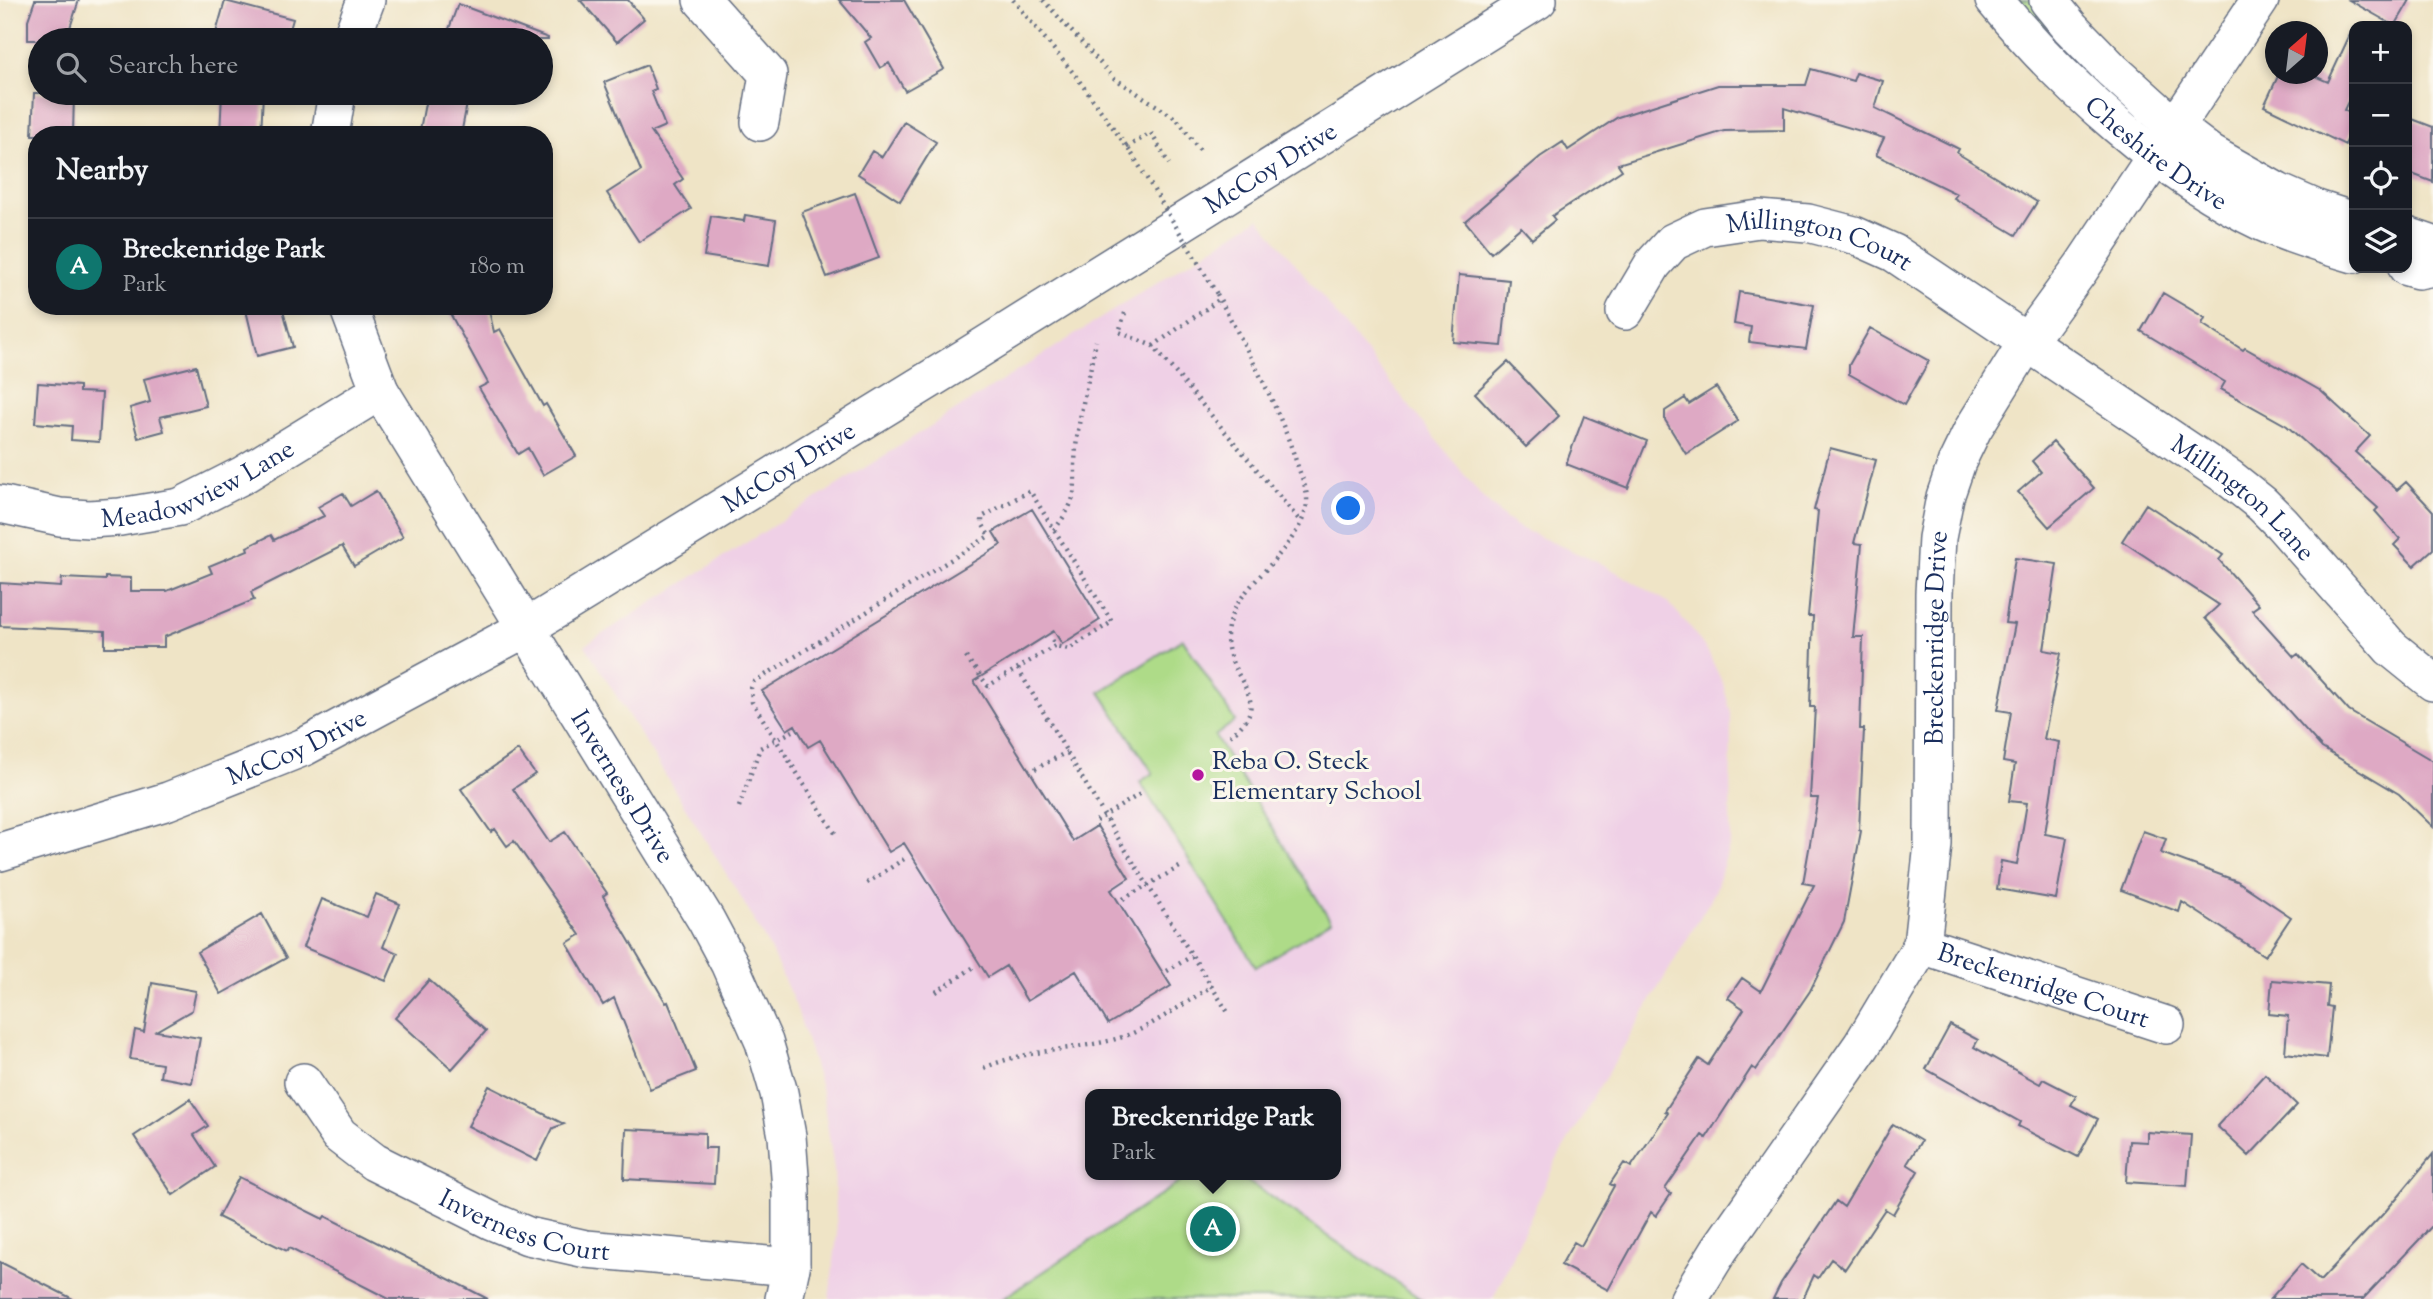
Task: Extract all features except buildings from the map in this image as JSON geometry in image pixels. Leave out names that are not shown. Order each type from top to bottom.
[{"type":"street","points":[[356,28],[366,0]]},
{"type":"street","points":[[702,0],[768,74],[760,122]]},
{"type":"street","name":"McCoy Drive","points":[[0,852],[168,801],[304,747],[526,628],[1538,0]]},
{"type":"street","name":"Cheshire Drive","points":[[1994,0],[2015,26],[2084,96],[2165,141],[2236,170],[2317,209],[2349,219]]},
{"type":"street","name":"Cheshire Drive","points":[[2048,0],[2112,70],[2165,141],[2225,202],[2262,222],[2316,244],[2349,253]]},
{"type":"street","name":"Breckenridge Drive","points":[[1689,1299],[1719,1250],[1862,1045],[1922,945],[1933,844],[1934,593],[1937,538],[1945,497],[1957,462],[1973,429],[2027,342],[2081,268],[2260,0]]},
{"type":"street","points":[[332,126],[335,105]]},
{"type":"street","name":"Millington Court","points":[[1625,311],[1653,264],[1674,242],[1705,227],[1759,219],[1808,223],[1854,235],[1894,253],[2027,342]]},
{"type":"street","points":[[2412,238],[2433,245]]},
{"type":"street","points":[[2412,268],[2433,267]]},
{"type":"street","name":"Inverness Drive","points":[[351,315],[380,391],[706,920],[729,963],[764,1042],[779,1093],[787,1136],[791,1190],[788,1283]]},
{"type":"street","name":"Millington Lane","points":[[2027,342],[2228,477],[2262,504],[2391,648],[2433,682]]},
{"type":"street","name":"Meadowview Lane","points":[[0,504],[60,517],[89,519],[180,507],[243,475],[380,391]]},
{"type":"street","name":"Breckenridge Court","points":[[1922,945],[2166,1026]]},
{"type":"street","name":"Inverness Court","points":[[303,1082],[339,1135],[374,1162],[492,1222],[528,1236],[586,1249],[788,1283]]},
{"type":"path","points":[[1013,0],[1075,75],[1132,154],[1219,297],[1275,406],[1305,488],[1307,503],[1301,522],[1288,545],[1232,611],[1227,636],[1230,661],[1250,695],[1251,715],[1243,727],[1227,738]]},
{"type":"path","points":[[1043,0],[1114,78],[1177,118],[1201,152]]},
{"type":"path","points":[[1127,147],[1151,133],[1169,164]]},
{"type":"path","points":[[1153,346],[1219,297]]},
{"type":"path","points":[[1125,313],[1119,332],[1153,346],[1301,522]]},
{"type":"path","points":[[1054,530],[1067,513],[1076,491],[1076,449],[1096,341]]},
{"type":"path","points":[[835,833],[752,702],[751,688],[754,682],[989,536],[982,517],[1030,491],[1112,622],[1069,649],[1055,646],[988,686],[965,657]]},
{"type":"path","points":[[1052,639],[1055,646]]},
{"type":"path","points":[[1018,669],[1105,816],[1229,1014]]},
{"type":"path","points":[[739,807],[760,747],[793,730]]},
{"type":"path","points":[[1035,769],[1067,752]]},
{"type":"path","points":[[1096,821],[1140,794]]},
{"type":"path","points":[[867,883],[904,859]]},
{"type":"path","points":[[1123,900],[1183,865]]},
{"type":"path","points":[[1167,971],[1192,956]]},
{"type":"path","points":[[936,992],[974,967]]},
{"type":"path","points":[[984,1068],[1027,1053],[1116,1039],[1131,1034],[1212,986]]},
{"type":"shaded area","name":"Reba O. Steck Elementary School","points":[[1259,218],[1482,497],[1520,528],[1606,566],[1668,602],[1690,627],[1708,652],[1723,684],[1731,713],[1730,843],[1715,892],[1556,1161],[1493,1299],[1421,1299],[1245,1180],[1341,1180],[1341,1089],[1085,1089],[1085,1180],[1183,1180],[1002,1299],[829,1299],[837,1236],[834,1169],[822,1091],[796,1006],[770,949],[740,896],[585,645]]},
{"type":"green space","points":[[2007,0],[2031,0],[2114,93],[2109,97]]},
{"type":"green space","points":[[1183,639],[1235,721],[1215,736],[1331,921],[1256,967],[1140,782],[1153,773],[1100,692]]},
{"type":"green space","points":[[1183,1180],[1245,1180],[1421,1299],[1002,1299]]},
{"type":"place","name":"Reba O. Steck Elementary School","points":[[1198,775]]},
{"type":"place","name":"Breckenridge Park","points":[[1213,1229]]}]
